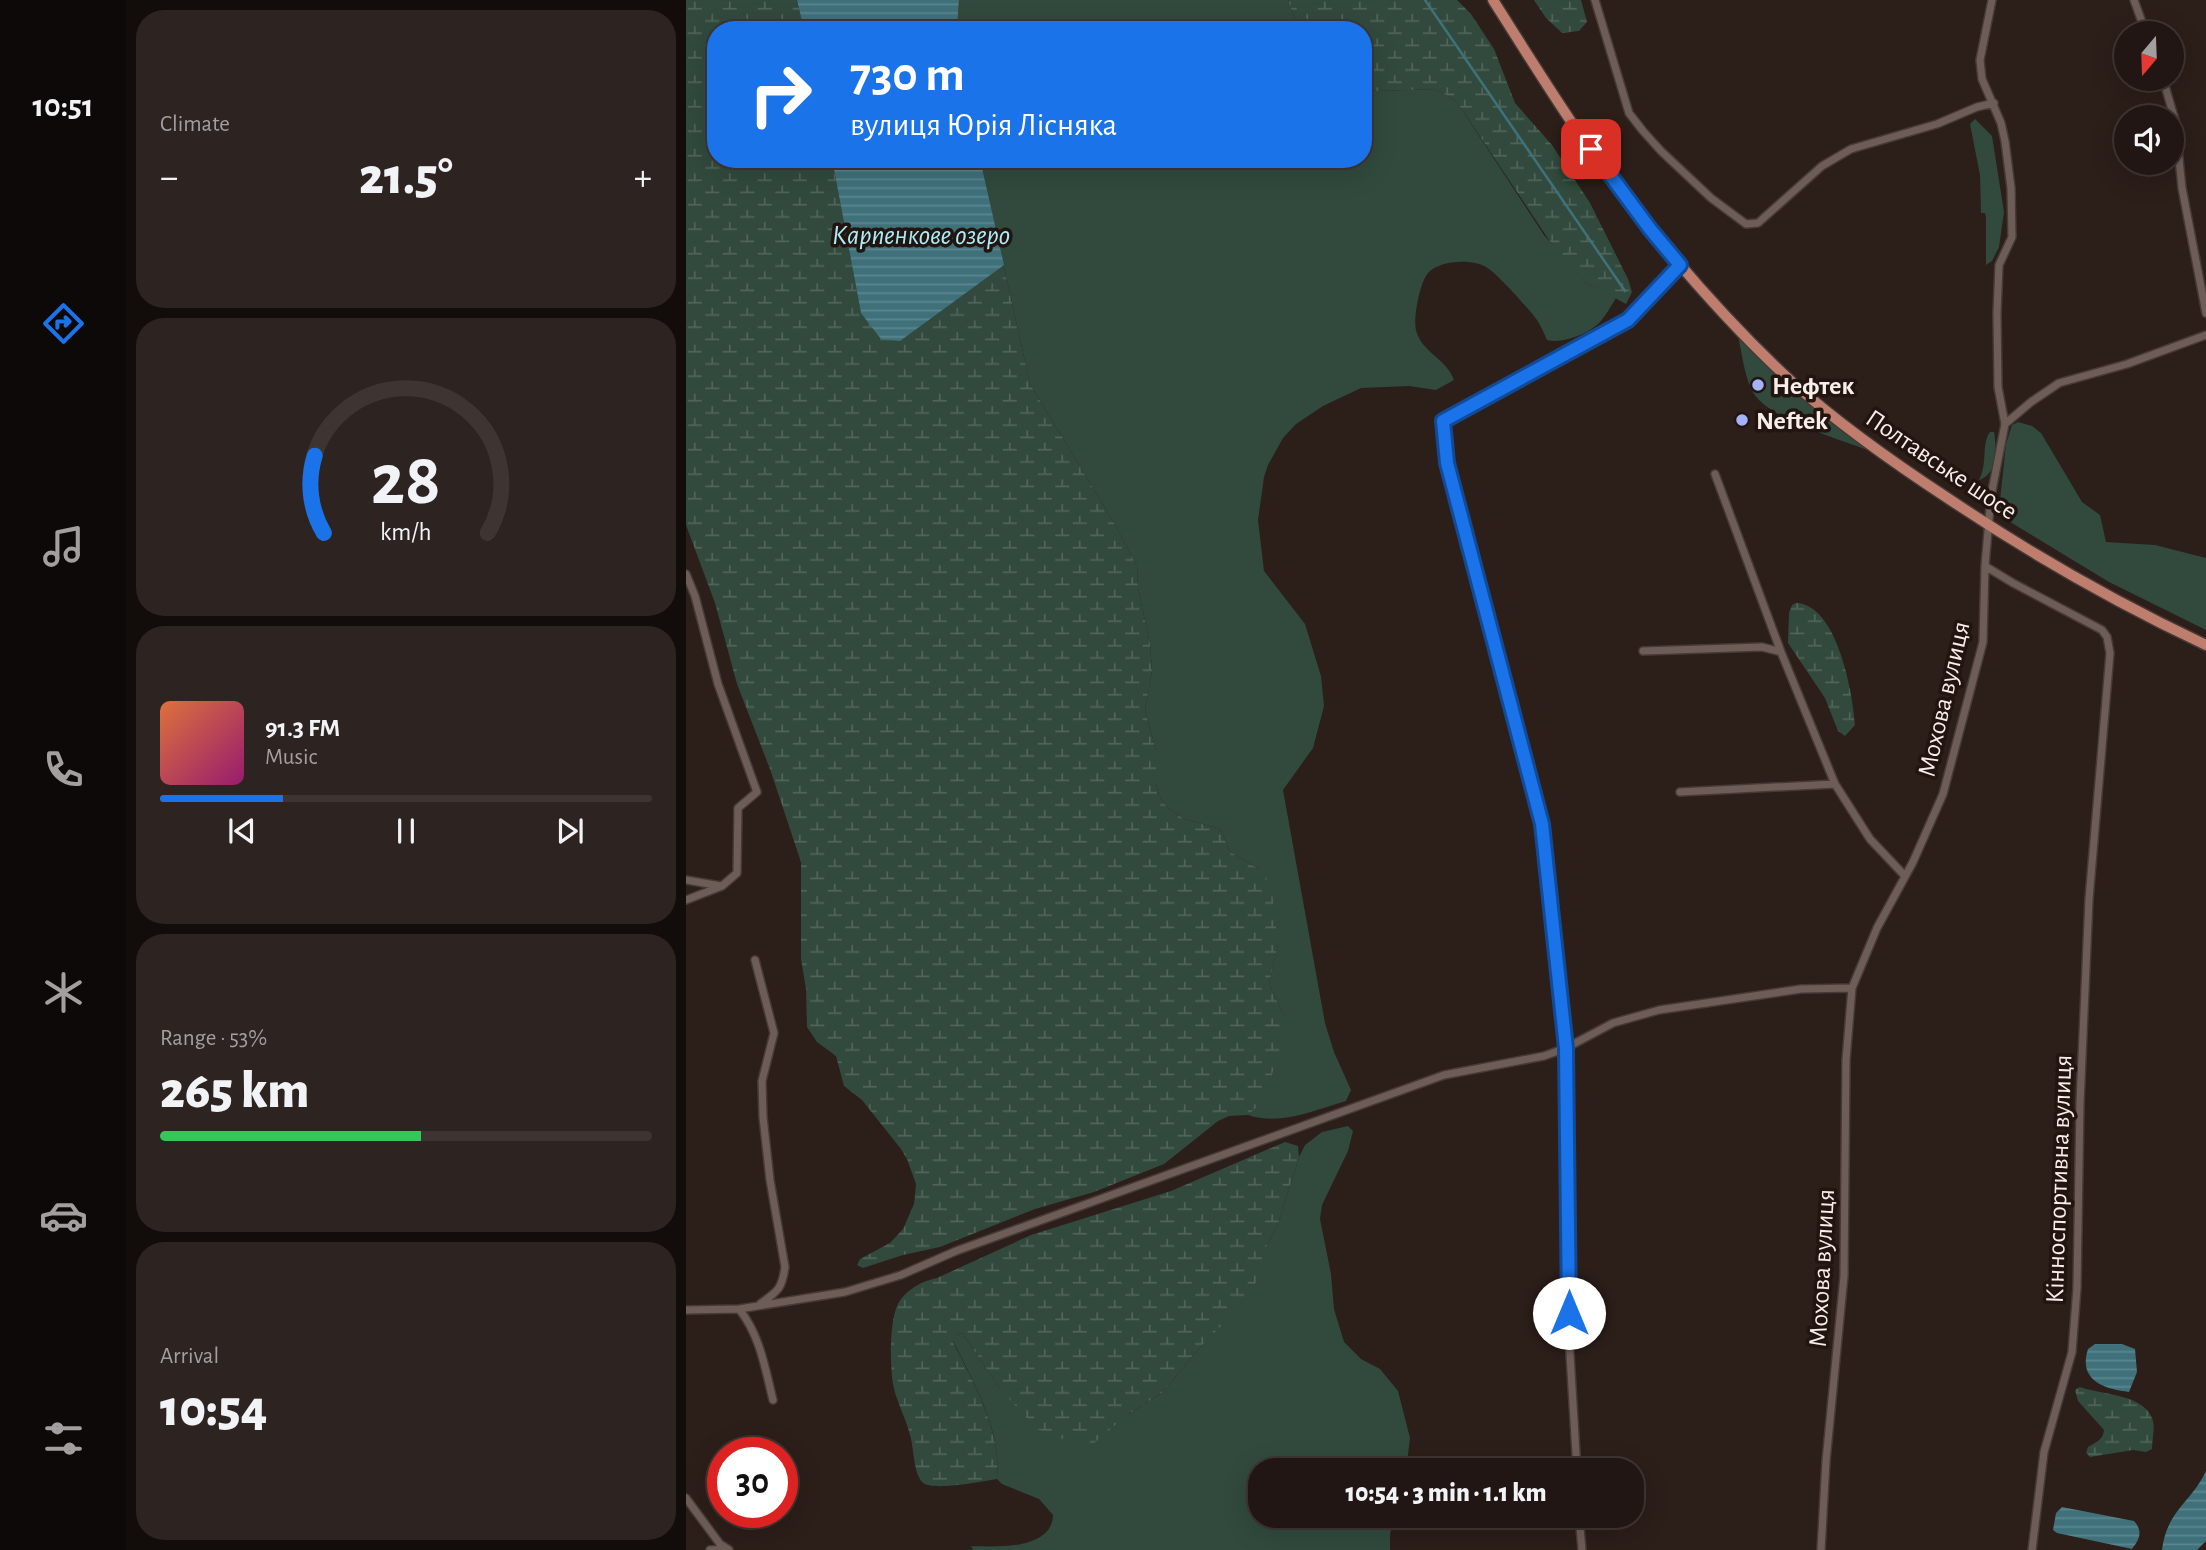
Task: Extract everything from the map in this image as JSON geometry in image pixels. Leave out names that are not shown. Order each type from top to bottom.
[{"type":"main road","name":"Полтавське шосе","points":[[1493,0],[1562,109],[1605,170],[1680,265],[1722,312],[1793,382],[1890,460],[1990,526],[2109,597],[2206,645]]},
{"type":"street","points":[[1595,0],[1629,113],[1661,151],[1712,198],[1746,224],[1758,223],[1822,166],[1851,149],[1937,124],[1977,107],[1994,103]]},
{"type":"street","name":"Мохова вулиця","points":[[1821,1550],[1826,1461],[1844,1276],[1846,1060],[1852,988],[1877,928],[1923,842],[1943,794],[1983,642],[1985,566],[1991,496],[2005,424],[1998,387],[1999,265],[2012,237],[2006,141],[1994,103],[1982,79],[1980,60],[1992,0]]},
{"type":"street","points":[[2134,0],[2142,21]]},
{"type":"street","points":[[2167,91],[2175,120],[2182,188],[2206,313]]},
{"type":"street","points":[[1576,1458],[1569,1338],[1566,1048],[1542,824],[1447,463],[1443,421],[1628,320],[1680,265]]},
{"type":"street","points":[[2005,424],[2031,401],[2059,383],[2127,364],[2206,335]]},
{"type":"street","points":[[1715,474],[1780,652],[1835,784],[1870,839],[1905,876]]},
{"type":"street","name":"Кінноспортивна вулиця","points":[[1985,566],[2102,630],[2107,637],[2110,653],[2089,899],[2081,1076],[2077,1288],[2072,1352],[2044,1452],[2032,1550]]},
{"type":"street","points":[[686,574],[695,596],[718,684],[757,792],[738,808],[737,873],[722,886],[686,900]]},
{"type":"street","points":[[1643,651],[1762,647],[1780,652]]},
{"type":"street","points":[[1680,792],[1835,784]]},
{"type":"street","points":[[686,880],[722,886]]},
{"type":"street","points":[[755,960],[774,1033],[762,1081],[763,1117],[770,1180],[785,1267],[778,1292],[758,1305]]},
{"type":"street","points":[[686,1310],[739,1309],[845,1292],[878,1282],[956,1251],[1444,1075],[1544,1056],[1566,1048],[1613,1023],[1659,1010],[1801,989],[1852,988]]},
{"type":"street","points":[[739,1309],[759,1342],[773,1400]]},
{"type":"street","points":[[686,1497],[720,1544],[729,1550]]},
{"type":"street","points":[[1580,1528],[1581,1550]]},
{"type":"street","points":[[710,1550],[729,1550]]},
{"type":"green space","points":[[686,0],[797,0],[802,21],[707,21],[707,168],[834,168],[861,313],[973,168],[982,168],[1030,384],[1117,528],[1137,567],[1152,671],[1145,710],[1156,751],[1156,783],[1159,796],[1167,807],[1184,819],[1217,828],[1222,832],[1229,851],[1259,869],[1271,884],[1278,944],[1269,984],[1284,1016],[1284,1022],[1280,1050],[1267,1089],[1257,1107],[1248,1115],[1229,1116],[1218,1121],[1164,1164],[1094,1192],[1035,1209],[940,1247],[863,1268],[857,1265],[860,1259],[890,1243],[903,1229],[914,1204],[916,1184],[901,1149],[862,1100],[844,1086],[836,1056],[817,1042],[807,1027],[806,989],[801,959],[801,862],[770,769],[737,684],[715,603],[686,525]]},
{"type":"green space","points":[[959,0],[1288,0],[1296,21],[958,21]]},
{"type":"green space","points":[[1288,0],[1457,0],[1471,14],[1494,49],[1515,103],[1552,145],[1590,203],[1628,279],[1632,292],[1626,304],[1585,282],[1557,252],[1457,102],[1436,89],[1372,90],[1372,21],[1296,21]]},
{"type":"green space","points":[[1534,0],[1581,0],[1587,22],[1579,31],[1562,33],[1546,18]]},
{"type":"green space","points":[[1436,89],[1457,102],[1544,235],[1585,282],[1616,298],[1600,322],[1589,330],[1568,339],[1547,340],[1533,315],[1489,269],[1467,262],[1441,265],[1425,278],[1416,309],[1416,330],[1423,344],[1446,366],[1454,380],[1436,390],[1409,386],[1361,388],[1323,406],[1296,424],[1283,438],[1268,465],[1258,520],[1264,571],[1305,624],[1321,676],[1324,706],[1313,748],[1283,790],[1325,1023],[1334,1052],[1351,1090],[1346,1101],[1285,1118],[1248,1115],[1257,1106],[1284,1016],[1269,984],[1278,944],[1259,869],[1229,851],[1222,832],[1217,828],[1184,819],[1167,807],[1159,796],[1156,783],[1156,751],[1145,710],[1152,671],[1137,567],[1117,528],[1030,384],[982,168],[1372,168],[1372,90]]},
{"type":"green space","points":[[1975,119],[1992,136],[2004,212],[1999,247],[1992,261],[1986,265],[1986,217],[1985,213],[1981,213],[1980,175],[1970,124]]},
{"type":"green space","points":[[1738,336],[1801,397],[1870,451],[1804,427],[1771,410],[1759,400],[1749,383]]},
{"type":"green space","points":[[2018,422],[2032,426],[2041,433],[2082,502],[2100,515],[2106,542],[2155,545],[2206,558],[2206,630],[2109,582],[2002,517],[1999,510],[2006,444],[2012,425]]},
{"type":"green space","points":[[1990,432],[1994,432],[1994,461],[1989,473],[1979,480],[1987,437]]},
{"type":"green space","points":[[1796,603],[1810,607],[1822,618],[1840,652],[1851,693],[1855,725],[1845,736],[1838,731],[1825,698],[1788,643],[1789,613],[1792,605]]},
{"type":"green space","points":[[1348,1126],[1353,1131],[1348,1151],[1322,1205],[1320,1219],[1331,1274],[1334,1309],[1344,1342],[1361,1359],[1380,1369],[1398,1391],[1410,1438],[1408,1458],[1248,1458],[1248,1528],[1392,1528],[1390,1550],[973,1550],[971,1546],[1008,1546],[1033,1540],[1043,1535],[1050,1526],[1053,1515],[1039,1499],[1002,1484],[997,1479],[991,1425],[953,1341],[958,1333],[963,1334],[1001,1390],[1127,1415],[1162,1393],[1201,1346],[1265,1250],[1279,1221],[1299,1157],[1305,1145],[1322,1132]]},
{"type":"green space","points":[[1285,1142],[1298,1146],[1299,1157],[1279,1221],[1265,1250],[1267,1261],[1246,1301],[1201,1346],[1162,1393],[1127,1415],[1094,1443],[1080,1444],[1066,1440],[1037,1429],[1001,1390],[963,1334],[958,1333],[953,1342],[991,1426],[997,1479],[946,1486],[922,1482],[892,1376],[893,1321],[898,1304],[909,1290],[1031,1235],[1171,1191]]},
{"type":"green space","points":[[2080,1387],[2133,1400],[2142,1405],[2153,1421],[2152,1449],[2146,1452],[2133,1450],[2090,1457],[2086,1453],[2088,1447],[2101,1438],[2104,1430],[2078,1401],[2075,1390]]},
{"type":"water","points":[[797,0],[959,0],[958,21],[802,21]]},
{"type":"water","name":"Карпенкове озеро","points":[[834,168],[982,168],[1004,265],[900,341],[881,339],[861,313]]},
{"type":"water","points":[[2095,1344],[2122,1344],[2135,1349],[2137,1372],[2129,1392],[2102,1385],[2090,1375],[2086,1360],[2088,1349]]},
{"type":"water","points":[[2206,1471],[2206,1541],[2197,1550],[2162,1550],[2174,1516]]},
{"type":"water","points":[[2062,1507],[2134,1521],[2139,1528],[2139,1538],[2132,1549],[2057,1533],[2053,1530],[2056,1513]]},
{"type":"waterway","points":[[1425,0],[1625,291]]},
{"type":"place","name":"Нефтек","points":[[1758,385]]},
{"type":"place","name":"Neftek","points":[[1742,420]]},
{"type":"route","points":[[1569,1313],[1566,1048],[1542,824],[1447,463],[1443,421],[1628,320],[1680,265],[1591,149]]}]
